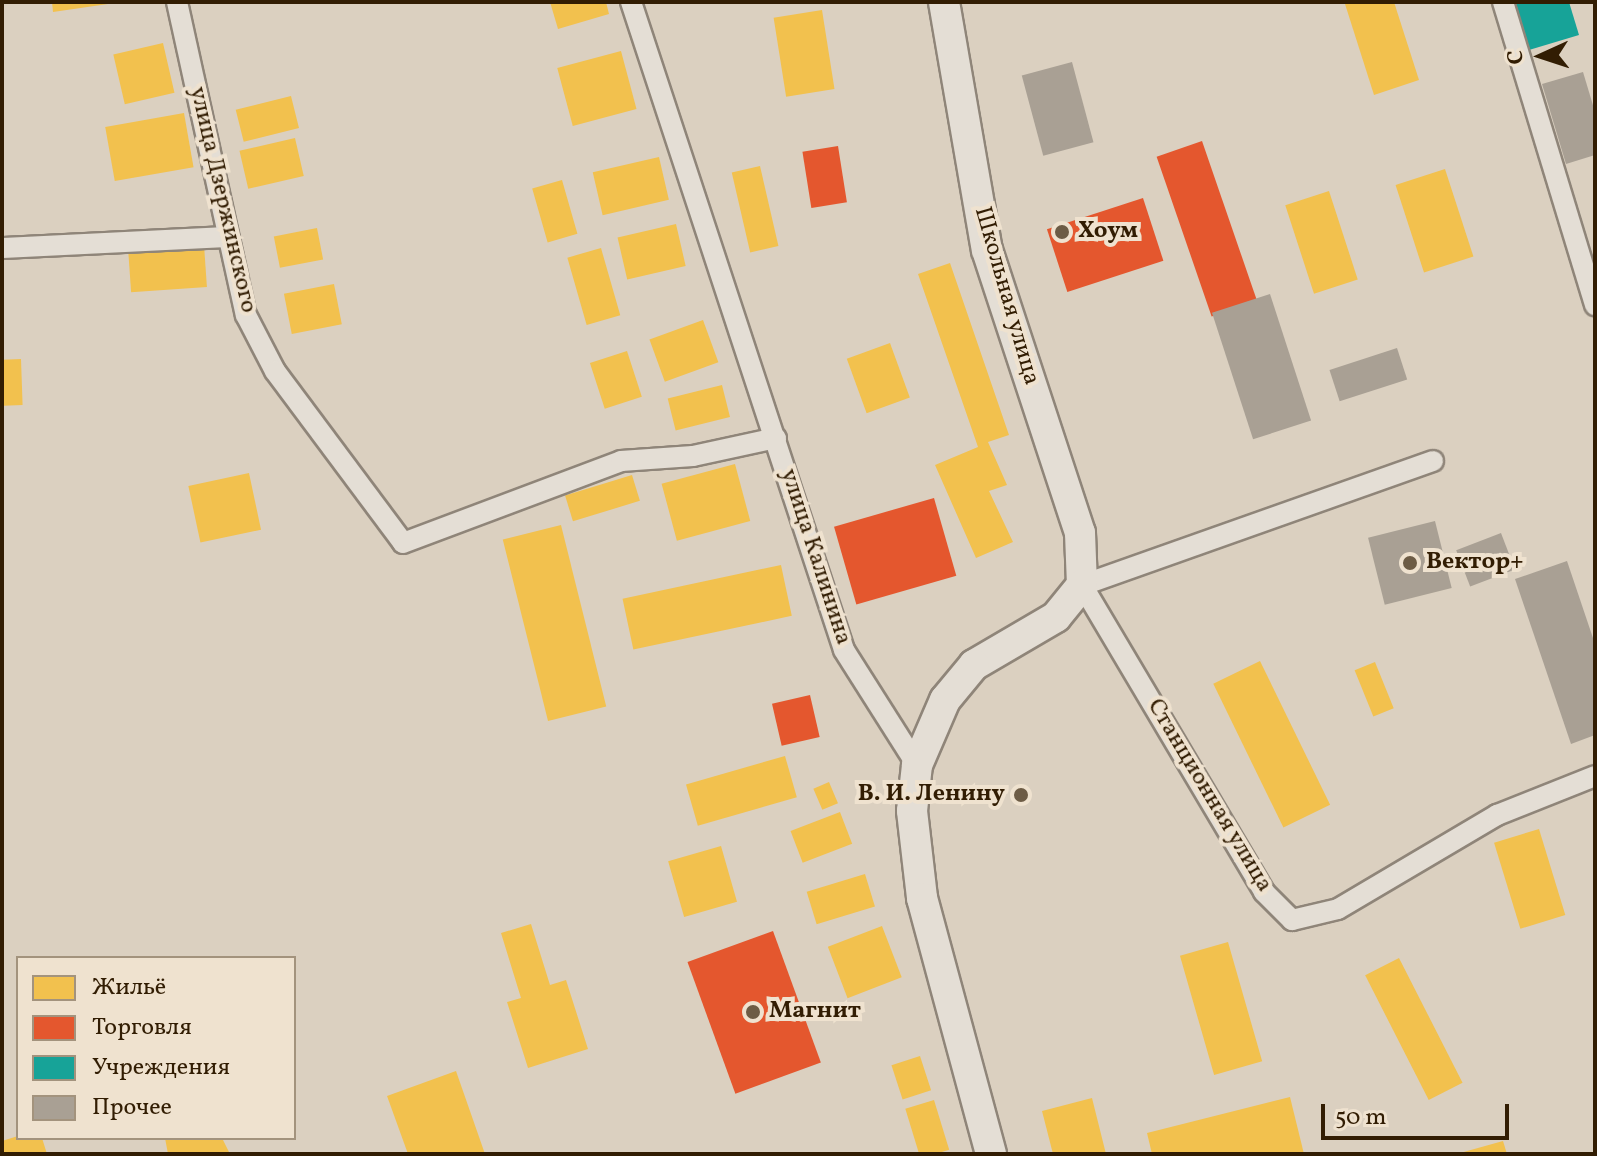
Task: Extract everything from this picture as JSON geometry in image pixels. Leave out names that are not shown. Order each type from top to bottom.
[{"type":"main road","name":"Школьная улица","points":[[944,2],[987,250],[1080,533],[1082,585]]},
{"type":"main road","points":[[991,1154],[922,898],[912,811],[917,765],[945,700],[974,665],[1056,617],[1082,585]]},
{"type":"street","name":"улица Дзержинского","points":[[177,2],[246,315],[275,371],[403,543],[621,461],[693,456],[776,438]]},
{"type":"street","name":"улица Калинина","points":[[631,2],[844,650],[917,765]]},
{"type":"street","points":[[1503,2],[1595,305]]},
{"type":"street","points":[[2,248],[227,237]]},
{"type":"street","points":[[1082,585],[1433,461]]},
{"type":"street","name":"Станционная улица","points":[[1082,585],[1264,892],[1292,920],[1338,909],[1497,815],[1595,776]]},
{"type":"building: Жильё","points":[[52,2],[108,2],[108,4],[53,12]]},
{"type":"building: Жильё","points":[[550,2],[606,2],[609,14],[558,29]]},
{"type":"building: Жильё","points":[[1394,2],[1419,80],[1374,95],[1345,4]]},
{"type":"building: Жильё","points":[[822,10],[835,89],[786,97],[774,18]]},
{"type":"building: Жильё","points":[[163,43],[174,93],[125,104],[113,54]]},
{"type":"building: Жильё","points":[[621,51],[637,109],[573,126],[557,68]]},
{"type":"building: Жильё","points":[[291,96],[299,128],[244,142],[236,110]]},
{"type":"building: Жильё","points":[[184,113],[194,167],[115,181],[105,127]]},
{"type":"building: Жильё","points":[[295,138],[304,176],[248,189],[239,151]]},
{"type":"building: Жильё","points":[[659,157],[669,200],[603,215],[593,172]]},
{"type":"building: Жильё","points":[[760,166],[778,246],[750,252],[732,173]]},
{"type":"building: Жильё","points":[[1445,169],[1473,256],[1424,273],[1396,185]]},
{"type":"building: Жильё","points":[[562,180],[577,234],[548,242],[532,189]]},
{"type":"building: Жильё","points":[[1329,191],[1358,279],[1314,294],[1285,205]]},
{"type":"building: Жильё","points":[[676,224],[686,266],[627,279],[618,237]]},
{"type":"building: Жильё","points":[[317,228],[323,259],[280,268],[274,236]]},
{"type":"building: Жильё","points":[[204,245],[207,287],[131,292],[128,250]]},
{"type":"building: Жильё","points":[[601,248],[620,315],[587,325],[567,258]]},
{"type":"building: Жильё","points":[[950,263],[1009,435],[988,442],[1007,485],[989,491],[1013,542],[976,558],[935,465],[978,447],[918,274]]},
{"type":"building: Жильё","points":[[334,284],[342,324],[292,334],[284,294]]},
{"type":"building: Жильё","points":[[703,320],[718,362],[665,382],[649,339]]},
{"type":"building: Жильё","points":[[890,343],[910,398],[867,413],[847,359]]},
{"type":"building: Жильё","points":[[627,351],[642,397],[605,409],[590,363]]},
{"type":"building: Жильё","points":[[21,359],[23,405],[4,406],[2,360]]},
{"type":"building: Жильё","points":[[722,385],[730,417],[676,431],[668,399]]},
{"type":"building: Жильё","points":[[735,464],[750,521],[677,541],[662,484]]},
{"type":"building: Жильё","points":[[249,473],[261,530],[200,543],[188,486]]},
{"type":"building: Жильё","points":[[632,475],[640,501],[573,521],[565,495]]},
{"type":"building: Жильё","points":[[561,525],[606,706],[548,721],[503,540]]},
{"type":"building: Жильё","points":[[781,565],[792,616],[633,650],[623,599]]},
{"type":"building: Жильё","points":[[1260,661],[1330,805],[1283,828],[1213,684]]},
{"type":"building: Жильё","points":[[1375,662],[1394,708],[1373,717],[1355,670]]},
{"type":"building: Жильё","points":[[785,756],[797,797],[698,826],[686,784]]},
{"type":"building: Жильё","points":[[829,782],[838,803],[822,810],[813,789]]},
{"type":"building: Жильё","points":[[840,812],[852,844],[803,863],[791,831]]},
{"type":"building: Жильё","points":[[1539,829],[1565,915],[1520,929],[1494,843]]},
{"type":"building: Жильё","points":[[721,846],[737,902],[684,917],[668,861]]},
{"type":"building: Жильё","points":[[865,874],[875,907],[817,924],[807,892]]},
{"type":"building: Жильё","points":[[531,924],[550,985],[566,980],[588,1049],[528,1068],[507,1002],[521,998],[501,933]]},
{"type":"building: Жильё","points":[[882,926],[902,977],[848,998],[828,947]]},
{"type":"building: Жильё","points":[[1228,942],[1262,1061],[1214,1075],[1180,956]]},
{"type":"building: Жильё","points":[[1399,958],[1463,1083],[1429,1100],[1365,975]]},
{"type":"building: Жильё","points":[[920,1056],[931,1090],[903,1100],[891,1065]]},
{"type":"building: Жильё","points":[[456,1071],[485,1154],[408,1154],[387,1096]]},
{"type":"building: Жильё","points":[[1290,1097],[1304,1154],[1152,1154],[1147,1133]]},
{"type":"building: Жильё","points":[[1092,1098],[1106,1154],[1053,1154],[1042,1111]]},
{"type":"building: Жильё","points":[[934,1100],[949,1150],[919,1154],[905,1109]]},
{"type":"building: Жильё","points":[[16,1137],[16,1140],[43,1140],[47,1154],[2,1154],[2,1141]]},
{"type":"building: Жильё","points":[[165,1140],[223,1140],[230,1154],[168,1154]]},
{"type":"building: Жильё","points":[[1503,1141],[1507,1154],[1460,1154],[1460,1153]]},
{"type":"building: Торговля","points":[[1202,141],[1257,301],[1212,316],[1157,157]]},
{"type":"building: Торговля","points":[[838,146],[847,202],[811,208],[802,152]]},
{"type":"building: Торговля","points":[[1143,198],[1163,261],[1067,292],[1047,229]]},
{"type":"building: Торговля","points":[[934,498],[956,576],[856,605],[834,527]]},
{"type":"building: Торговля","points":[[810,695],[820,737],[782,746],[772,704]]},
{"type":"building: Торговля","name":"Магнит","points":[[773,931],[821,1063],[735,1094],[687,962]]},
{"type":"building: Учреждения","points":[[1514,2],[1569,2],[1579,35],[1529,50]]},
{"type":"building: Прочее","points":[[1072,62],[1093,142],[1043,156],[1022,75]]},
{"type":"building: Прочее","points":[[1583,72],[1595,112],[1595,155],[1566,164],[1542,84]]},
{"type":"building: Прочее","points":[[1270,294],[1311,420],[1253,439],[1212,313]]},
{"type":"building: Прочее","points":[[1397,348],[1407,379],[1340,401],[1329,370]]},
{"type":"building: Прочее","name":"Вектор+","points":[[1435,521],[1452,588],[1385,605],[1368,538]]},
{"type":"building: Прочее","points":[[1501,533],[1515,569],[1470,587],[1456,550]]},
{"type":"building: Прочее","points":[[1567,561],[1595,644],[1595,735],[1571,744],[1515,579]]},
{"type":"place","name":"Хоум","points":[[1062,232]]},
{"type":"place","name":"Вектор+","points":[[1410,563]]},
{"type":"place","name":"В. И. Ленину","points":[[1021,795]]},
{"type":"place","name":"Магнит","points":[[753,1012]]}]
